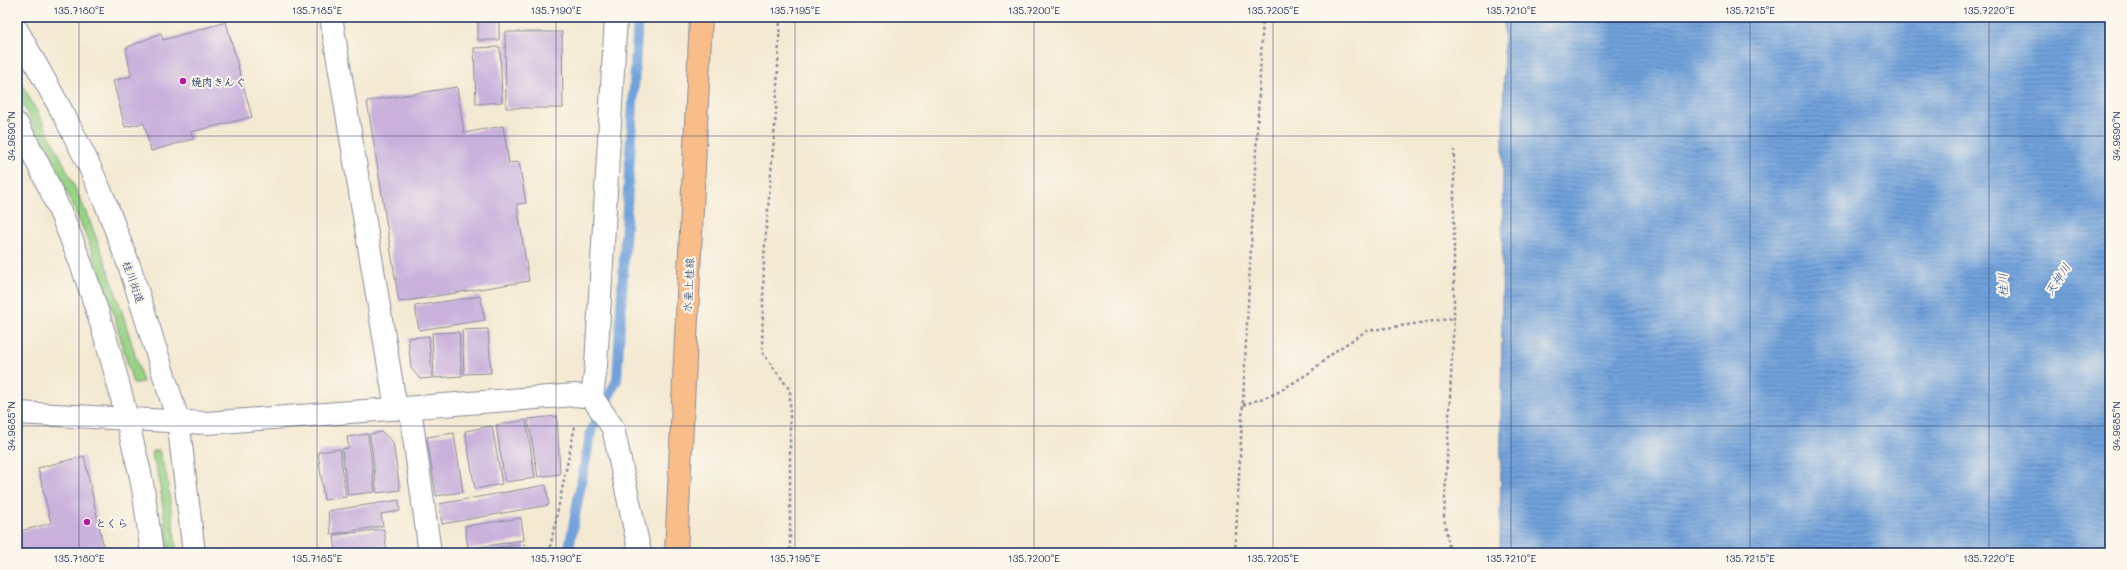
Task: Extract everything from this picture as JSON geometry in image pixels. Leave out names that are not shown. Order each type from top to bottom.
[{"type":"main road","name":"水垂上桂線","points":[[676,553],[701,17]]},
{"type":"street","points":[[331,17],[430,553]]},
{"type":"street","points":[[587,397],[596,366],[616,17]]},
{"type":"street","name":"桂川街道","points":[[17,30],[65,117],[106,204],[130,268],[178,420],[194,553]]},
{"type":"street","points":[[17,124],[38,162],[89,284],[104,331],[141,478],[152,553]]},
{"type":"street","points":[[17,413],[127,420],[178,420],[207,423],[587,397]]},
{"type":"street","points":[[587,397],[614,428],[640,553]]},
{"type":"path","points":[[780,17],[776,113],[764,257],[762,352],[790,390],[790,553]]},
{"type":"path","points":[[1236,553],[1263,17]]},
{"type":"path","points":[[1450,553],[1444,517],[1454,318],[1454,150]]},
{"type":"path","points":[[1243,405],[1275,394],[1309,373],[1336,350],[1366,331],[1454,318]]},
{"type":"path","points":[[549,553],[575,428],[587,397]]},
{"type":"green space","points":[[17,75],[60,156],[89,219],[116,292],[143,382],[133,384],[114,315],[88,240],[62,182],[17,93]]},
{"type":"green space","points":[[159,450],[167,478],[177,553],[169,553],[159,478],[151,452]]},
{"type":"water","points":[[1504,17],[2110,17],[2110,553],[1500,553]]},
{"type":"building","points":[[478,17],[499,17],[499,40],[478,40]]},
{"type":"building","points":[[226,22],[252,117],[191,132],[193,139],[151,151],[144,123],[125,127],[113,81],[131,76],[126,48],[161,33],[163,40]]},
{"type":"building","points":[[505,32],[562,32],[563,108],[506,108]]},
{"type":"building","points":[[500,47],[502,102],[476,104],[474,48]]},
{"type":"building","points":[[457,87],[464,133],[503,126],[509,163],[519,162],[526,203],[517,204],[529,281],[399,302],[367,101]]},
{"type":"building","points":[[480,296],[485,320],[419,330],[415,306]]},
{"type":"building","points":[[488,329],[491,373],[464,374],[462,330]]},
{"type":"building","points":[[459,332],[462,376],[434,378],[432,333]]},
{"type":"building","points":[[429,336],[432,378],[420,379],[411,368],[408,338]]},
{"type":"building","points":[[557,416],[560,474],[538,477],[528,419]]},
{"type":"building","points":[[526,420],[535,478],[505,482],[496,425]]},
{"type":"building","points":[[492,426],[502,484],[475,489],[465,431]]},
{"type":"building","points":[[382,432],[393,442],[400,490],[377,493],[370,434]]},
{"type":"building","points":[[454,433],[463,492],[436,496],[427,437]]},
{"type":"building","points":[[368,434],[375,492],[348,495],[342,449],[349,448],[347,437]]},
{"type":"building","points":[[340,449],[346,497],[324,500],[318,452]]},
{"type":"building","points":[[84,456],[105,553],[17,553],[17,532],[51,523],[38,468]]},
{"type":"building","points":[[546,485],[549,505],[442,524],[439,504]]},
{"type":"building","points":[[399,500],[400,511],[381,514],[383,526],[331,534],[328,511]]},
{"type":"building","points":[[521,518],[524,540],[468,549],[465,526]]},
{"type":"building","points":[[384,529],[387,553],[336,553],[334,535]]},
{"type":"building","points":[[525,544],[526,553],[470,553],[470,551]]},
{"type":"waterway","points":[[568,553],[591,431],[617,380],[638,17]]},
{"type":"place","name":"焼肉きんぐ","points":[[183,81]]},
{"type":"place","name":"とくら","points":[[87,522]]},
{"type":"water label","name":"天神川","points":[[2057,279]]},
{"type":"water label","name":"桂川","points":[[2002,285]]}]
